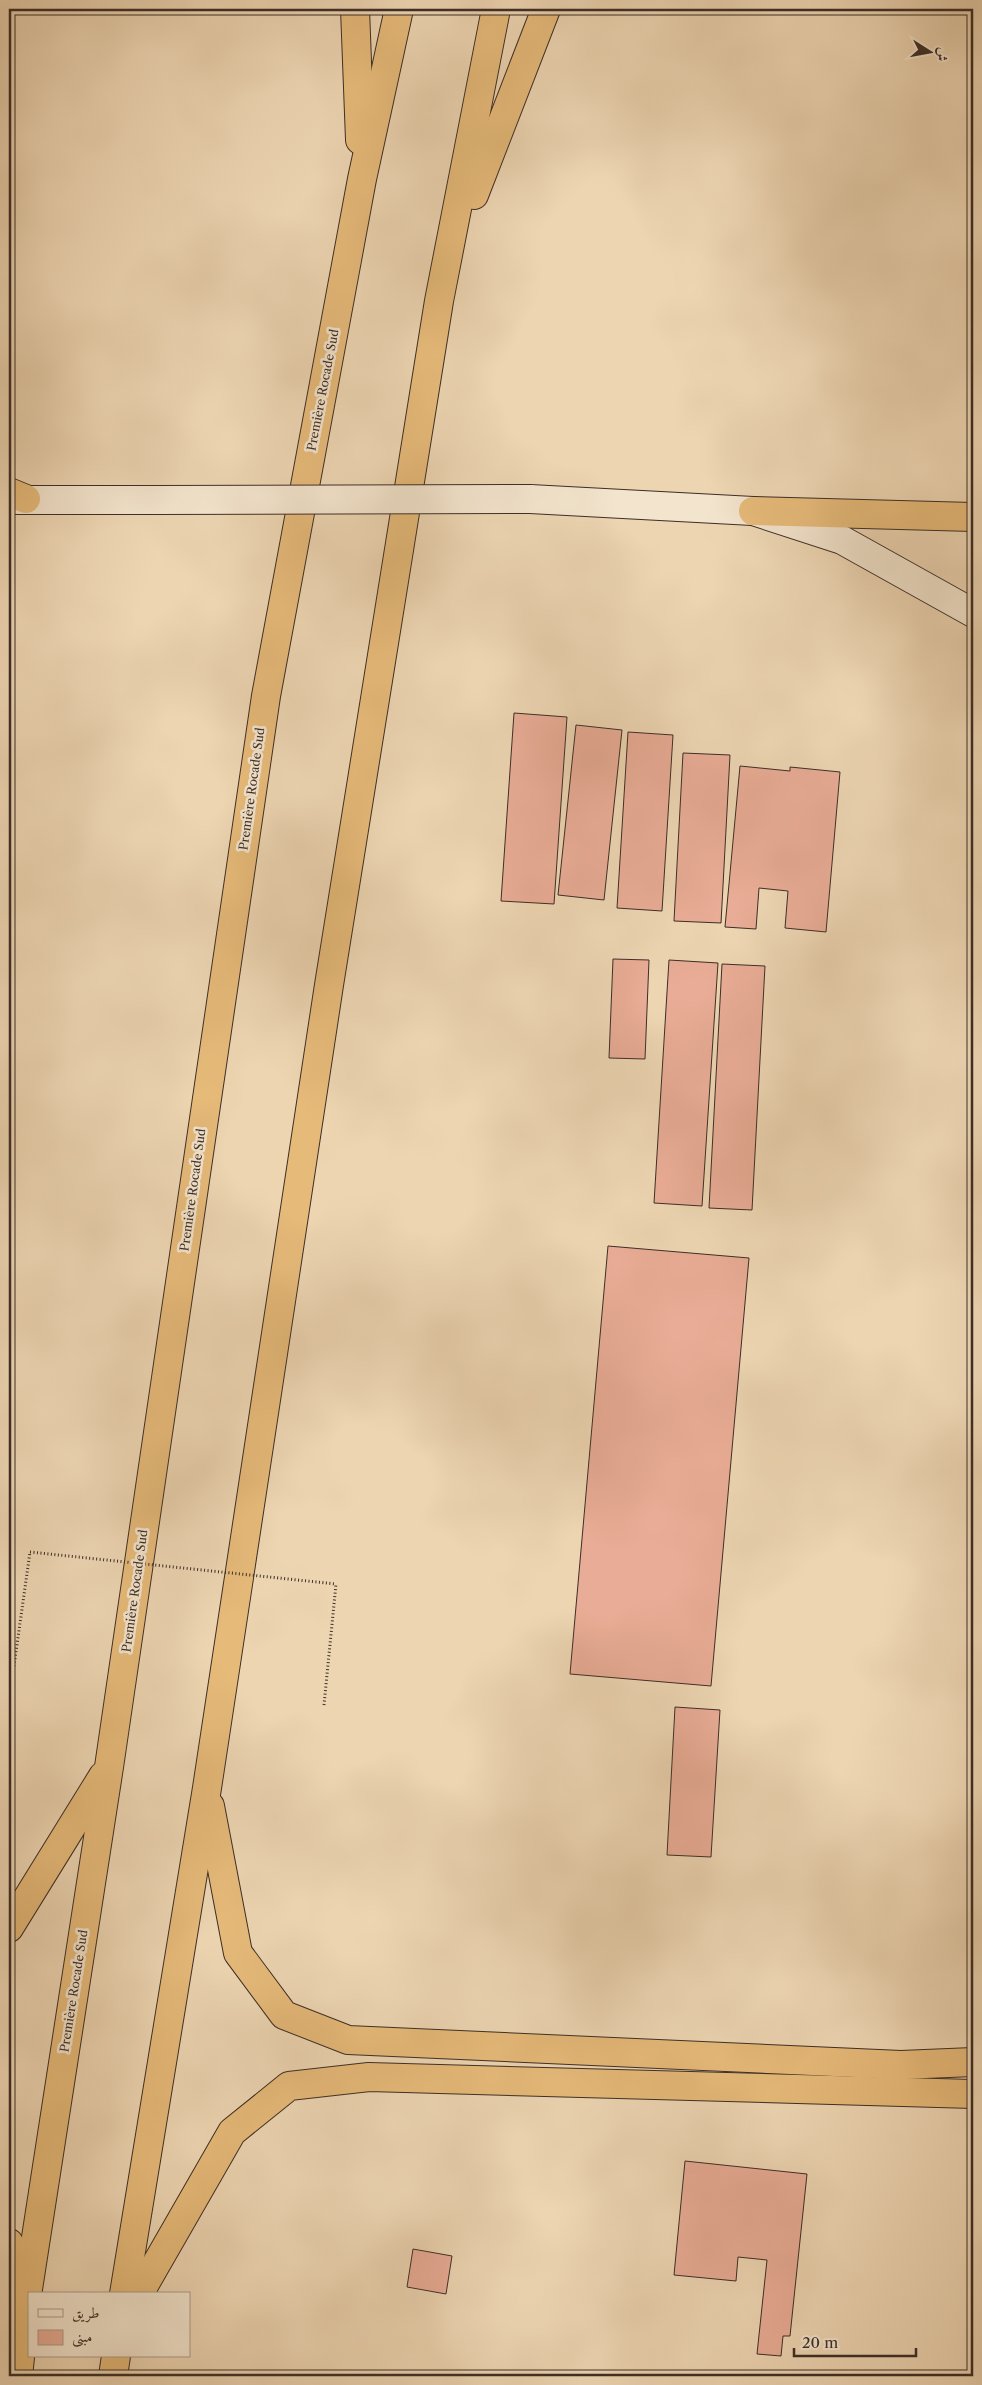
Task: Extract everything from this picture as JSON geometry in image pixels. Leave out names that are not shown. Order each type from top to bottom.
[{"type":"highway","points":[[355,9],[362,179]]},
{"type":"highway","name":"Première Rocade Sud","points":[[18,2376],[26,2302],[109,1766],[266,696],[362,179],[399,9]]},
{"type":"highway","points":[[124,2292],[207,1788],[329,985],[439,301],[496,9]]},
{"type":"highway","points":[[439,301],[484,165],[546,9]]},
{"type":"highway","points":[[752,511],[973,517]]},
{"type":"highway","points":[[9,1928],[109,1766]]},
{"type":"highway","points":[[207,1788],[238,1953],[284,2015],[348,2040],[901,2065],[973,2062]]},
{"type":"highway","points":[[140,2292],[232,2132],[289,2086],[369,2078],[973,2094]]},
{"type":"highway","points":[[9,2243],[26,2302]]},
{"type":"highway","points":[[113,2376],[116,2358]]},
{"type":"main road","points":[[15,497],[154,500],[530,499],[752,511],[842,540],[973,613]]},
{"type":"path","points":[[14,1666],[30,1552],[336,1584],[324,1705]]},
{"type":"building","points":[[514,713],[567,717],[554,904],[501,901]]},
{"type":"building","points":[[576,725],[622,730],[604,900],[558,895]]},
{"type":"building","points":[[628,732],[673,735],[662,911],[617,908]]},
{"type":"building","points":[[683,753],[730,755],[721,923],[674,921]]},
{"type":"building","points":[[740,766],[790,771],[790,767],[840,772],[826,932],[785,928],[788,891],[759,888],[756,929],[725,927]]},
{"type":"building","points":[[613,959],[649,960],[645,1059],[609,1058]]},
{"type":"building","points":[[669,960],[718,963],[702,1206],[654,1203]]},
{"type":"building","points":[[722,964],[765,966],[752,1210],[709,1208]]},
{"type":"building","points":[[608,1246],[749,1258],[711,1686],[570,1674]]},
{"type":"building","points":[[675,1707],[720,1710],[711,1857],[667,1855]]},
{"type":"building","points":[[685,2161],[807,2174],[790,2336],[783,2336],[781,2356],[757,2354],[767,2260],[738,2257],[736,2281],[674,2275]]},
{"type":"building","points":[[413,2249],[452,2256],[446,2294],[407,2287]]}]
